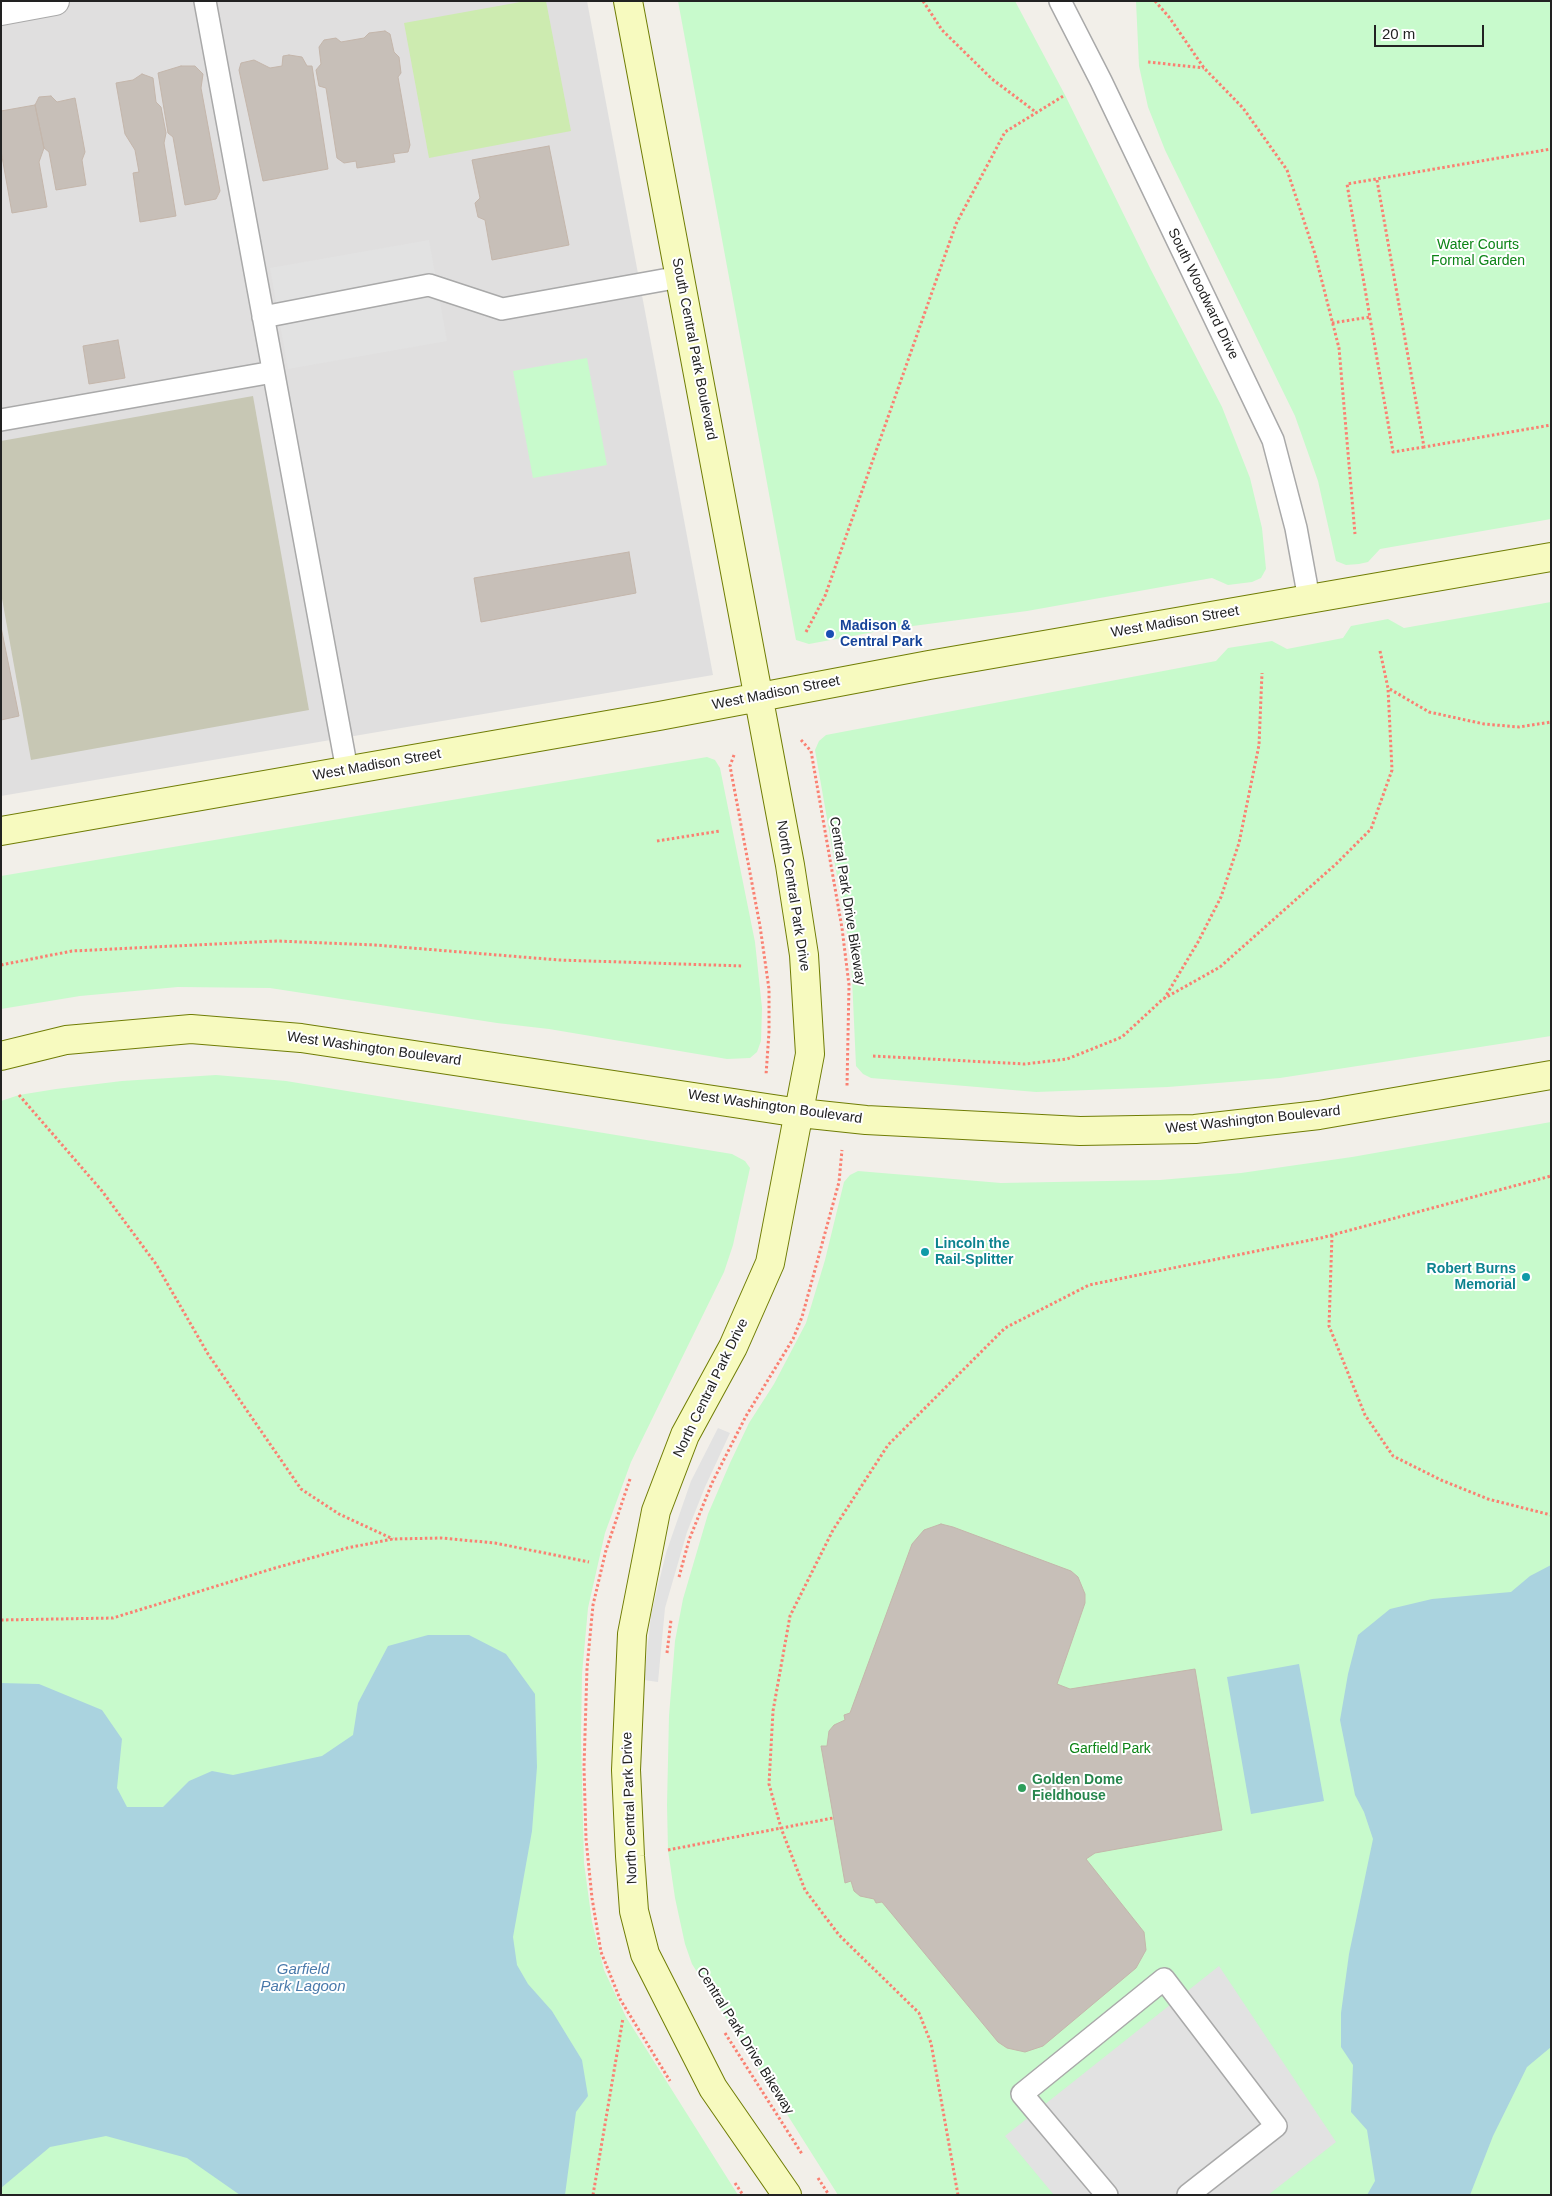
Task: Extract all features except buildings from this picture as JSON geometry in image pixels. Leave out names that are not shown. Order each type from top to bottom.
[{"type":"street","points":[[1,11],[55,1]]},
{"type":"street","name":"South Central Park Boulevard","points":[[628,1],[758,697]]},
{"type":"street","name":"West Madison Street","points":[[1,831],[1551,557]]},
{"type":"street","name":"North Central Park Drive","points":[[758,697],[804,956],[810,1054],[770,1263],[733,1347],[685,1435],[656,1511],[632,1634],[626,1770],[634,1911],[645,1954],[713,2088],[787,2195]]},
{"type":"street","name":"West Washington Boulevard","points":[[1,1056],[66,1040],[191,1029],[301,1038],[800,1114],[866,1120],[1080,1132],[1195,1129],[1319,1115],[1551,1075]]},
{"type":"lane","points":[[205,1],[347,770]]},
{"type":"lane","name":"South Woodward Drive","points":[[1060,1],[1101,81],[1273,440],[1296,528],[1309,599]]},
{"type":"lane","points":[[263,317],[429,285],[502,309],[680,276]]},
{"type":"lane","points":[[1,420],[274,372]]},
{"type":"lane","points":[[1107,2195],[1022,2094],[1164,1979],[1276,2126],[1188,2195]]},
{"type":"path","points":[[923,1],[942,30],[992,79],[1037,113]]},
{"type":"path","points":[[1155,1],[1169,17],[1204,68],[1242,108],[1288,170],[1315,254],[1339,348],[1355,534]]},
{"type":"path","points":[[1148,62],[1204,68]]},
{"type":"path","points":[[806,632],[825,596],[956,224],[1005,132],[1065,95]]},
{"type":"path","points":[[1551,149],[1347,184],[1393,452],[1551,425]]},
{"type":"path","points":[[1377,180],[1424,447]]},
{"type":"path","points":[[1332,322],[1370,317]]},
{"type":"path","points":[[873,1056],[1024,1064],[1067,1060],[1122,1037],[1163,999],[1220,967],[1336,864],[1371,829],[1392,770],[1388,688],[1380,651]]},
{"type":"path","points":[[1163,999],[1221,897],[1239,843],[1258,745],[1262,673]]},
{"type":"path","points":[[1388,688],[1428,712],[1484,724],[1519,727],[1551,722]]},
{"type":"path","name":"Central Park Drive Bikeway","points":[[807,746],[811,751],[842,928],[849,985],[849,1062]]},
{"type":"path","points":[[732,761],[730,766],[760,926],[769,990],[768,1059]]},
{"type":"path","points":[[657,841],[720,831]]},
{"type":"path","points":[[1,965],[72,951],[277,941],[375,945],[559,960],[743,966]]},
{"type":"path","points":[[19,1095],[102,1191],[156,1264],[208,1354],[301,1489],[339,1514],[393,1539]]},
{"type":"path","points":[[679,1578],[689,1540],[712,1484],[746,1416],[793,1339],[802,1318],[840,1174]]},
{"type":"path","points":[[958,2195],[931,2043],[919,2013],[839,1935],[805,1890],[781,1828],[769,1784],[773,1711],[790,1616],[833,1530],[888,1445],[1004,1328],[1089,1285],[1332,1235],[1551,1176]]},
{"type":"path","points":[[1332,1235],[1330,1326],[1365,1415],[1393,1456],[1441,1480],[1488,1499],[1551,1515]]},
{"type":"path","points":[[1,1620],[113,1618],[275,1568],[347,1548],[393,1539],[441,1538],[495,1543],[589,1562]]},
{"type":"path","points":[[665,1662],[672,1616]]},
{"type":"path","points":[[668,1850],[833,1818]]},
{"type":"path","points":[[593,2195],[623,2018]]},
{"type":"path","name":"Central Park Drive Bikeway","points":[[722,2029],[805,2158]]},
{"type":"path","points":[[814,2173],[828,2195]]},
{"type":"shaded area","points":[[1,1],[587,1],[713,675],[1,796]]},
{"type":"shaded area","points":[[429,240],[447,341],[288,369],[270,268]]},
{"type":"shaded area","points":[[253,396],[309,710],[31,760],[1,593],[1,441]]},
{"type":"shaded area","points":[[718,1428],[730,1433],[687,1532],[665,1608],[658,1682],[644,1680],[651,1615],[666,1553],[691,1481]]},
{"type":"shaded area","points":[[1219,1966],[1336,2142],[1268,2195],[1054,2195],[1005,2136]]},
{"type":"green space","points":[[526,1],[546,1],[571,131],[429,158],[404,23]]},
{"type":"green space","points":[[678,1],[1015,1],[1065,95],[1150,268],[1222,407],[1250,478],[1262,528],[1266,569],[1261,578],[1252,582],[1228,585],[1212,578],[1027,611],[890,629],[809,644],[796,640]]},
{"type":"green space","name":"Water Courts Formal Garden","points":[[1136,1],[1551,1],[1551,519],[1380,549],[1368,562],[1359,564],[1346,565],[1336,561],[1318,481],[1295,416],[1165,150],[1148,107],[1139,66]]},
{"type":"green space","points":[[587,358],[607,465],[533,478],[513,371]]},
{"type":"green space","points":[[1551,602],[1551,1036],[1280,1078],[1168,1087],[1036,1092],[871,1078],[863,1074],[856,1066],[851,956],[815,750],[819,741],[826,735],[1216,661],[1228,648],[1272,641],[1287,649],[1343,638],[1351,626],[1388,619],[1404,628]]},
{"type":"green space","points":[[707,757],[715,760],[720,768],[755,942],[762,1008],[761,1041],[757,1052],[750,1058],[727,1059],[549,1029],[497,1023],[270,988],[178,987],[80,996],[1,1009],[1,876]]},
{"type":"green space","points":[[216,1075],[286,1081],[732,1154],[745,1161],[750,1168],[733,1245],[724,1272],[631,1462],[605,1533],[588,1608],[582,1674],[581,1737],[584,1863],[592,1922],[604,1970],[626,2017],[738,2195],[1,2195],[1,1101],[19,1095],[122,1081]]},
{"type":"green space","name":"Garfield Park","points":[[1551,1122],[1551,2195],[838,2195],[692,1964],[685,1944],[675,1898],[668,1850],[667,1805],[669,1716],[675,1641],[683,1599],[708,1514],[730,1463],[749,1423],[774,1384],[806,1323],[825,1260],[844,1182],[850,1175],[858,1171],[1001,1183],[1160,1180],[1241,1173],[1352,1157]]},
{"type":"water","points":[[1551,1565],[1551,2047],[1527,2067],[1493,2136],[1470,2195],[1367,2195],[1375,2181],[1367,2130],[1351,2112],[1353,2065],[1341,2047],[1341,2013],[1349,1954],[1373,1839],[1364,1812],[1355,1795],[1340,1720],[1348,1674],[1358,1635],[1390,1609],[1432,1599],[1511,1592],[1530,1576]]},
{"type":"water","name":"Garfield Park Lagoon","points":[[428,1635],[469,1635],[506,1654],[535,1694],[537,1767],[532,1831],[513,1937],[517,1965],[528,1984],[552,2011],[582,2060],[588,2096],[576,2112],[565,2195],[240,2195],[187,2158],[106,2136],[50,2147],[1,2188],[1,1683],[39,1684],[102,1710],[122,1739],[117,1788],[127,1807],[163,1807],[189,1781],[212,1771],[233,1775],[322,1756],[353,1735],[358,1703],[388,1646]]},
{"type":"water","points":[[1299,1664],[1324,1801],[1251,1814],[1227,1677]]},
{"type":"place","name":"Madison & Central Park","points":[[830,634]]},
{"type":"place","name":"Lincoln the Rail-Splitter","points":[[925,1252]]},
{"type":"place","name":"Robert Burns Memorial","points":[[1526,1277]]},
{"type":"place","name":"Golden Dome Fieldhouse","points":[[1022,1788]]}]
